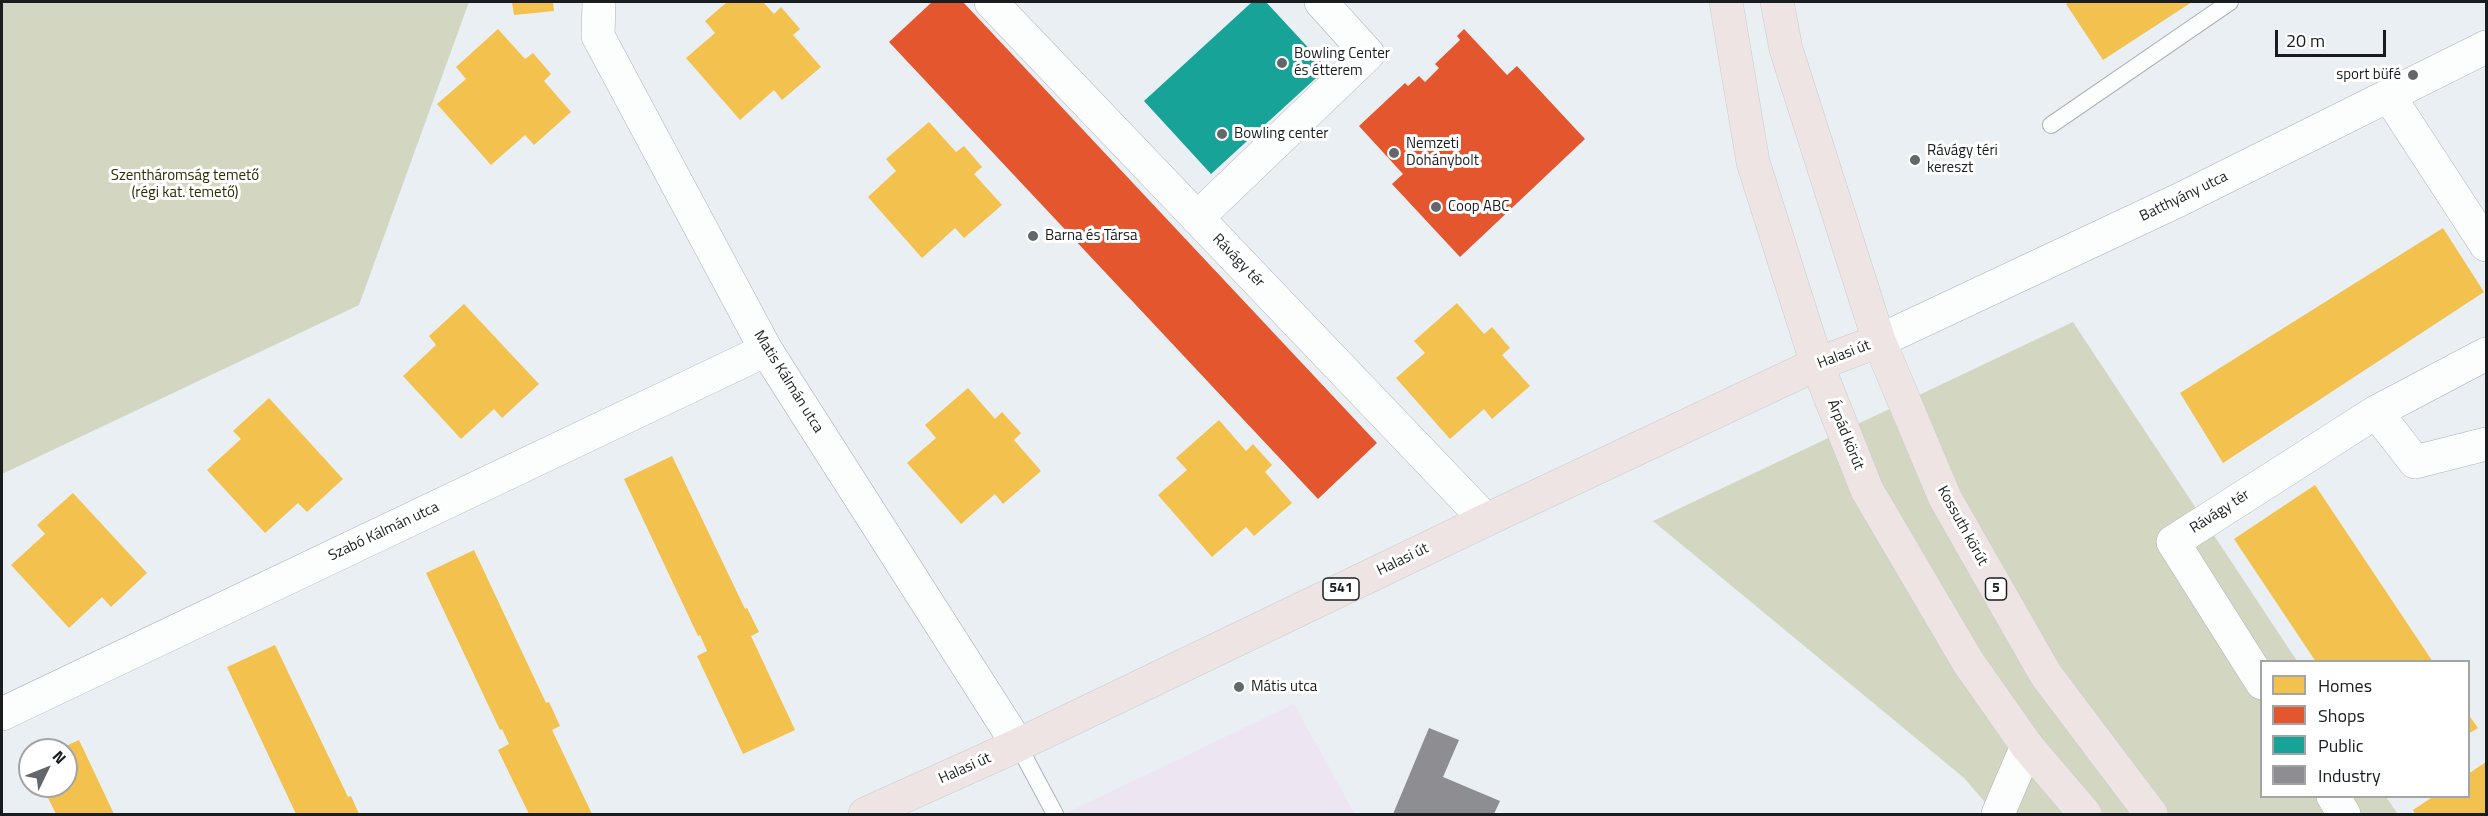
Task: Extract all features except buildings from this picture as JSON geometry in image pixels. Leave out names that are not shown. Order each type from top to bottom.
[{"type":"main road","name":"Árpád körút","points":[[1726,2],[1753,162],[1817,364],[1867,490],[1968,662],[2027,746],[2085,814]]},
{"type":"main road","name":"5","points":[[1777,2],[1786,49],[1879,341]]},
{"type":"main road","name":"Halasi út","points":[[865,814],[1018,745],[1486,519],[1817,364],[1879,341]]},
{"type":"main road","name":"Kossuth körút","points":[[1879,341],[1944,498],[2046,675],[2151,814]]},
{"type":"street","name":"Matis Kálmán utca","points":[[599,2],[598,36],[766,350],[1018,745]]},
{"type":"street","name":"Rávágy tér","points":[[991,2],[1486,519]]},
{"type":"street","points":[[1197,218],[1368,54],[1321,2]]},
{"type":"street","name":"Batthyány utca","points":[[1879,341],[2179,200],[2487,47]]},
{"type":"street","points":[[2389,96],[2487,245]]},
{"type":"street","name":"Szabó Kálmán utca","points":[[2,714],[766,350]]},
{"type":"street","name":"Rávágy tér","points":[[2260,680],[2173,542],[2376,412],[2487,354]]},
{"type":"street","points":[[2376,412],[2415,462],[2487,444]]},
{"type":"street","points":[[1998,814],[2027,746]]},
{"type":"street","points":[[2334,798],[2344,814]]},
{"type":"lane","points":[[2051,125],[2230,2]]},
{"type":"lane","points":[[1018,745],[1055,814]]},
{"type":"shaded area","points":[[1294,704],[1355,814],[1064,814]]},
{"type":"green space","name":"Szentháromság temető (régi kat. temető)","points":[[2,2],[469,2],[359,305],[2,474]]},
{"type":"green space","points":[[2073,322],[2296,660],[2260,660],[2260,798],[2387,798],[2398,814],[1995,814],[1964,778],[1653,521]]},
{"type":"place","name":"Bowling Center és étterem","points":[[1282,63]]},
{"type":"place","name":"sport büfé","points":[[2413,75]]},
{"type":"place","name":"Bowling center","points":[[1222,134]]},
{"type":"place","name":"Nemzeti Dohánybolt","points":[[1394,153]]},
{"type":"place","name":"Rávágy téri kereszt","points":[[1915,160]]},
{"type":"place","name":"Coop ABC","points":[[1436,207]]},
{"type":"place","name":"Barna és Társa","points":[[1033,236]]},
{"type":"place","name":"Mátis utca","points":[[1239,687]]}]
